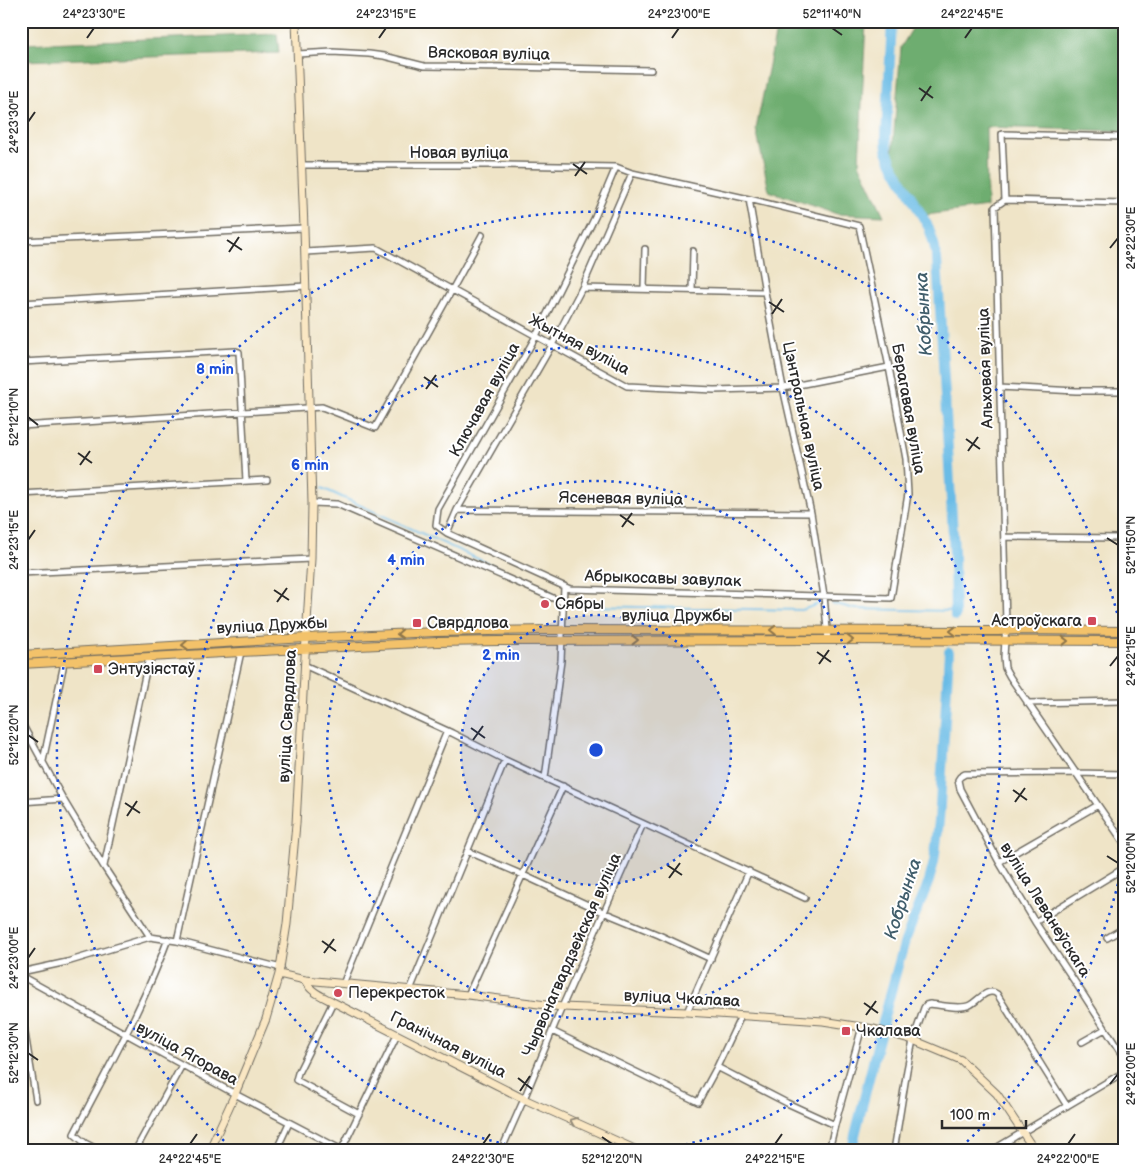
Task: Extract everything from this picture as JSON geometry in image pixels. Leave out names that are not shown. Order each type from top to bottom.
[{"type":"main road","name":"вуліца Свярдлова","points":[[209,1151],[266,1019],[280,971],[287,924],[296,824],[311,559],[312,504],[296,21]]},
{"type":"main road","name":"вуліца Дружбы","points":[[21,654],[436,632],[562,630],[1124,631]]},
{"type":"main road","points":[[499,640],[522,637],[555,637],[562,630]]},
{"type":"main road","points":[[562,640],[563,637],[572,634],[604,633],[623,630]]},
{"type":"main road","points":[[770,640],[790,637],[820,637],[826,634],[828,630]]},
{"type":"main road","points":[[949,640],[970,637],[998,637],[1002,636],[1006,630]]},
{"type":"main road","points":[[1006,640],[1012,634],[1070,631]]},
{"type":"main road","points":[[305,649],[312,643],[366,636]]},
{"type":"main road","points":[[240,652],[300,645],[306,638]]},
{"type":"main road","name":"вуліца Дружбы","points":[[21,664],[499,640],[1124,641]]},
{"type":"main road","name":"вуліца Чкалава","points":[[280,971],[305,980],[562,1007],[687,1012],[824,1022],[887,1032],[913,1040],[961,1060],[997,1094],[1035,1151]]},
{"type":"main road","name":"Гранічная вуліца","points":[[305,980],[312,991],[397,1035],[524,1099],[639,1151]]},
{"type":"street","name":"Вясковая вуліца","points":[[297,54],[332,52],[369,54],[424,66],[651,70]]},
{"type":"street","points":[[1124,137],[1002,134],[1004,200],[1124,203]]},
{"type":"street","name":"Новая вуліца","points":[[302,165],[616,167],[632,173],[858,226]]},
{"type":"street","name":"Ключавая вуліца","points":[[447,533],[436,526],[438,509],[536,336],[595,216],[616,167]]},
{"type":"street","name":"Ключавая вуліца","points":[[457,510],[552,345],[582,288],[632,173]]},
{"type":"street","name":"Цэнтральная вуліца","points":[[749,199],[783,388],[810,513],[824,596],[828,640]]},
{"type":"street","name":"Альховая вуліца","points":[[1004,200],[995,207],[1006,630],[1004,657],[1006,668],[1027,703],[1124,843]]},
{"type":"street","name":"Берагавая вуліца","points":[[858,226],[889,367],[906,459],[908,494],[891,598]]},
{"type":"street","points":[[21,241],[304,228]]},
{"type":"street","points":[[21,426],[322,407],[375,428],[482,234]]},
{"type":"street","name":"Жытняя вуліца","points":[[305,252],[376,248],[627,386],[714,390],[783,388],[889,367]]},
{"type":"street","points":[[644,289],[645,249]]},
{"type":"street","points":[[692,290],[693,251]]},
{"type":"street","points":[[21,303],[306,286]]},
{"type":"street","points":[[582,288],[765,292]]},
{"type":"street","points":[[21,362],[238,352],[246,481]]},
{"type":"street","points":[[999,387],[1076,391],[1124,391]]},
{"type":"street","points":[[21,494],[267,480]]},
{"type":"street","points":[[312,504],[337,504],[562,602]]},
{"type":"street","points":[[447,533],[457,510]]},
{"type":"street","name":"Ясеневая вуліца","points":[[457,510],[810,513]]},
{"type":"street","name":"Абрыкосавы завулак","points":[[447,533],[570,589],[891,598]]},
{"type":"street","points":[[1004,537],[1124,538]]},
{"type":"street","points":[[21,573],[311,559]]},
{"type":"street","points":[[545,778],[558,688],[564,586]]},
{"type":"street","points":[[177,941],[240,652]]},
{"type":"street","points":[[104,867],[149,657]]},
{"type":"street","points":[[43,761],[63,663]]},
{"type":"street","points":[[304,665],[805,898]]},
{"type":"street","points":[[1027,703],[1124,701]]},
{"type":"street","points":[[21,722],[63,799],[104,867],[150,937]]},
{"type":"street","points":[[343,984],[447,731]]},
{"type":"street","points":[[410,990],[505,760]]},
{"type":"street","points":[[1075,773],[1124,774]]},
{"type":"street","name":"вуліца Леванеўскага","points":[[1075,773],[965,774],[960,776],[958,785],[999,862],[1035,922],[1124,1058]]},
{"type":"street","points":[[468,996],[563,786]]},
{"type":"street","points":[[21,802],[63,799]]},
{"type":"street","points":[[999,862],[1098,805]]},
{"type":"street","name":"Чырвонагвардзейская вуліца","points":[[501,1151],[603,912],[643,824]]},
{"type":"street","points":[[467,851],[710,958]]},
{"type":"street","points":[[1035,922],[1124,868]]},
{"type":"street","points":[[687,1012],[748,871]]},
{"type":"street","points":[[1108,938],[1124,928]]},
{"type":"street","points":[[21,972],[67,962],[150,937],[177,941],[280,971]]},
{"type":"street","points":[[101,1151],[85,1144],[74,1134],[126,1035],[168,940]]},
{"type":"street","name":"вуліца Ягорава","points":[[21,976],[290,1124],[342,1150]]},
{"type":"street","points":[[894,1151],[913,1040],[926,1005],[961,1008],[969,1006],[993,991],[997,994],[1067,1106]]},
{"type":"street","points":[[333,1002],[296,1080],[358,1114]]},
{"type":"street","points":[[21,1009],[36,1100]]},
{"type":"street","points":[[552,1031],[698,1102],[741,1016]]},
{"type":"street","points":[[830,1146],[834,1125],[862,1027]]},
{"type":"street","points":[[1082,1042],[1105,1029]]},
{"type":"street","points":[[342,1150],[397,1035]]},
{"type":"street","points":[[135,1151],[182,1065]]},
{"type":"street","points":[[717,1067],[834,1125]]},
{"type":"street","points":[[991,1151],[1124,1072]]},
{"type":"street","points":[[276,1151],[290,1124]]},
{"type":"green space","points":[[778,21],[866,21],[859,163],[884,216],[837,214],[769,191],[756,129]]},
{"type":"green space","points":[[917,21],[1124,21],[1124,131],[986,127],[987,207],[926,215],[892,156],[901,47]]},
{"type":"green space","points":[[277,34],[279,53],[21,61],[21,44]]},
{"type":"waterway","name":"Кобрынка","points":[[892,21],[886,137],[887,151],[929,228],[937,259],[954,552],[955,616]]},
{"type":"waterway","points":[[322,488],[553,593]]},
{"type":"waterway","points":[[566,600],[582,606],[802,610],[818,604]]},
{"type":"waterway","points":[[832,604],[855,609],[955,611]]},
{"type":"waterway","name":"Кобрынка","points":[[852,1151],[899,962],[905,941],[929,881],[934,862],[939,821],[949,652]]},
{"type":"place","name":"Сябры","points":[[545,604]]},
{"type":"place","name":"Астроўскага","points":[[1092,621]]},
{"type":"place","name":"Свярдлова","points":[[417,623]]},
{"type":"place","name":"Энтузіястаў","points":[[98,669]]},
{"type":"place","name":"Перекресток","points":[[338,993]]},
{"type":"place","name":"Чкалава","points":[[846,1031]]}]
